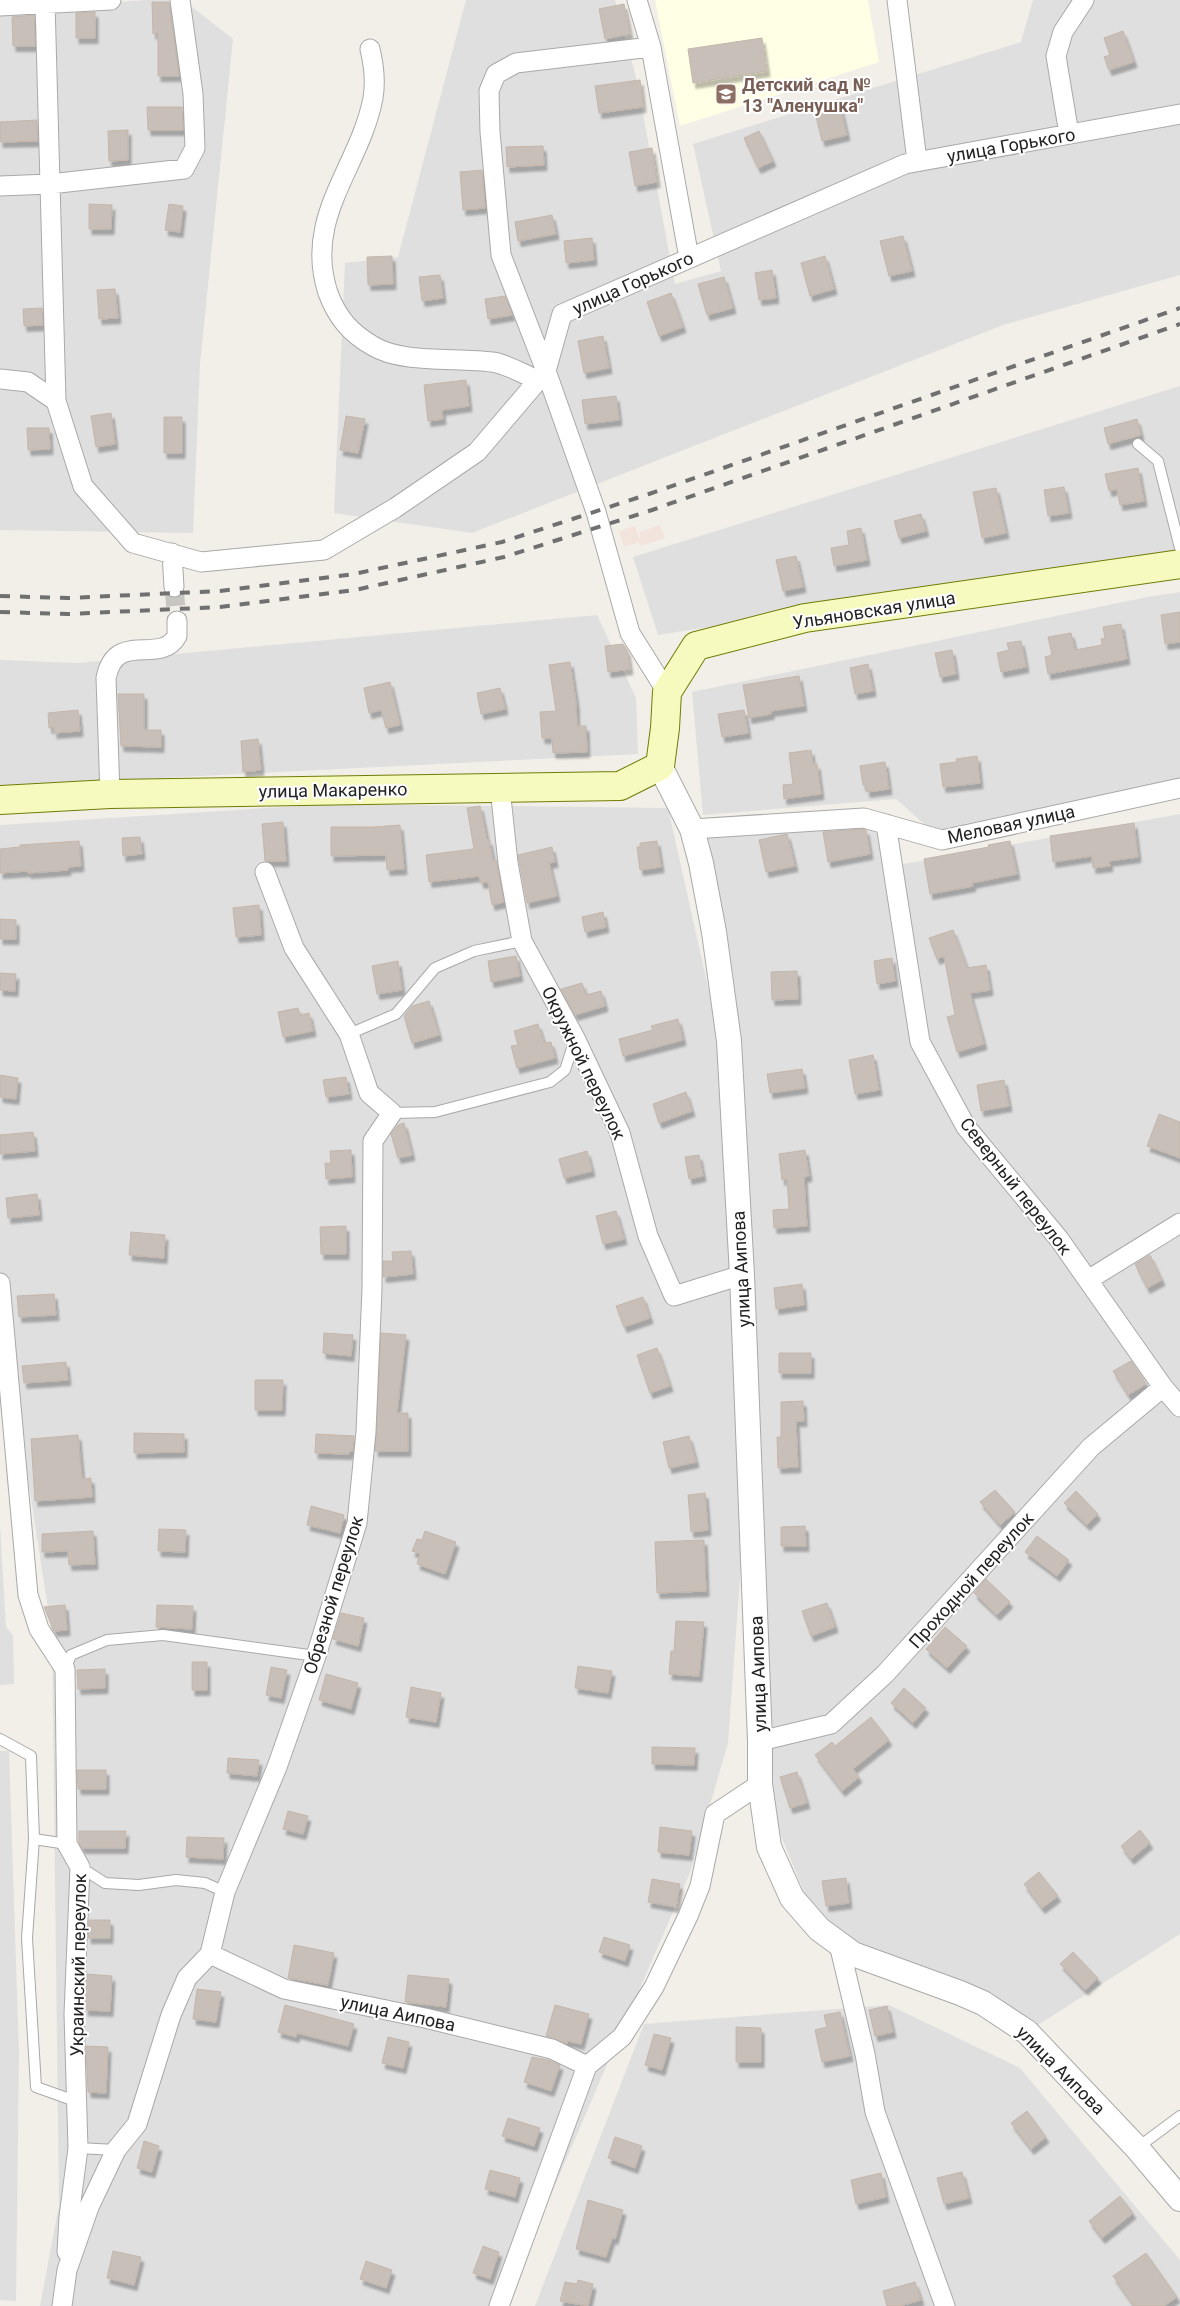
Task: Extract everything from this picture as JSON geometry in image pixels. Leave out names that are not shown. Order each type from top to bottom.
[{"type":"main road","name":"Ульяновская улица","points":[[660,766],[667,692],[696,646],[806,618],[1180,564]]},
{"type":"main road","name":"улица Макаренко","points":[[0,800],[110,794],[620,786],[660,766]]},
{"type":"street","points":[[0,6],[45,2],[111,0]]},
{"type":"street","points":[[0,186],[50,184],[184,169],[195,148],[193,94],[180,0]]},
{"type":"street","points":[[637,0],[651,47],[689,258]]},
{"type":"street","points":[[897,0],[918,161]]},
{"type":"street","points":[[1069,134],[1056,56],[1063,32],[1084,0]]},
{"type":"street","name":"улица Горького","points":[[45,2],[56,401],[83,486],[133,543],[201,562],[324,550],[395,508],[477,452],[542,376],[562,314],[905,164],[1180,114]]},
{"type":"street","points":[[651,47],[516,63],[496,74],[489,91],[490,132],[501,255],[542,376],[596,512],[630,633],[667,692]]},
{"type":"street","points":[[370,49],[375,73],[373,99],[359,139],[338,185],[323,231],[321,254],[324,281],[335,312],[351,330],[374,347],[389,353],[403,357],[459,358],[495,362],[542,376]]},
{"type":"street","points":[[0,379],[28,382],[56,401]]},
{"type":"street","points":[[172,553],[174,587]]},
{"type":"street","points":[[110,794],[106,678],[108,666],[115,656],[122,652],[168,646],[177,636],[177,621]]},
{"type":"street","name":"улица Аипова","points":[[660,766],[692,829],[702,863],[729,1040],[742,1275],[760,1741],[760,1784],[769,1847],[792,1898],[820,1929],[853,1954],[983,2003],[1027,2032],[1137,2148],[1180,2199]]},
{"type":"street","name":"Окружной переулок","points":[[500,788],[508,863],[522,941],[575,1038],[620,1133],[648,1236],[674,1296],[742,1275]]},
{"type":"street","name":"Меловая улица","points":[[692,829],[864,818],[942,840],[1180,788]]},
{"type":"street","name":"Северный переулок","points":[[886,824],[920,1042],[966,1128],[1059,1239],[1163,1387],[1180,1407]]},
{"type":"street","points":[[265,872],[294,948],[349,1034],[369,1093],[392,1113]]},
{"type":"street","name":"Обрезной переулок","points":[[210,1954],[225,1892],[277,1766],[316,1656],[358,1522],[366,1432],[372,1289],[373,1141],[392,1113]]},
{"type":"street","points":[[1088,1280],[1180,1223]]},
{"type":"street","points":[[0,1283],[28,1594],[39,1629],[65,1669]]},
{"type":"street","name":"Проходной переулок","points":[[760,1741],[830,1724],[885,1674],[1091,1446],[1163,1387]]},
{"type":"street","name":"Украинский переулок","points":[[65,1669],[67,1844],[80,1867],[74,2014],[78,2148],[68,2217],[67,2270]]},
{"type":"street","points":[[499,2306],[588,2066],[622,2038],[654,1987],[700,1886],[715,1814],[760,1784]]},
{"type":"street","points":[[838,1944],[865,2054],[875,2112],[945,2306]]},
{"type":"street","points":[[62,2306],[67,2270],[89,2207],[116,2150],[137,2124],[171,2014],[187,1978],[210,1954]]},
{"type":"street","name":"улица Аипова","points":[[210,1954],[284,1989],[426,2018],[552,2049],[588,2066]]},
{"type":"lane","points":[[1138,444],[1158,461],[1180,548]]},
{"type":"lane","points":[[349,1034],[396,1014],[435,968],[474,951],[522,941]]},
{"type":"lane","points":[[392,1113],[436,1112],[550,1082],[566,1070],[575,1038]]},
{"type":"lane","points":[[65,1669],[71,1655],[106,1640],[163,1635],[316,1656]]},
{"type":"lane","points":[[0,1739],[31,1756],[34,1839],[27,1938],[36,2087],[78,2102]]},
{"type":"lane","points":[[34,1839],[67,1844]]},
{"type":"lane","points":[[80,1867],[104,1883],[139,1885],[176,1880],[206,1883],[225,1892]]},
{"type":"lane","points":[[1137,2148],[1180,2116]]},
{"type":"lane","points":[[78,2148],[116,2150]]},
{"type":"shaded area","points":[[146,0],[183,0],[233,39],[200,364],[193,533],[0,530],[0,10]]},
{"type":"shaded area","points":[[466,0],[615,0],[636,77],[675,284],[721,271],[693,144],[1021,42],[1033,0],[1180,0],[1180,275],[1003,325],[472,533],[334,513],[345,263],[398,257]]},
{"type":"shaded area","name":"Детский сад № 13 \"Аленушка\"","points":[[655,0],[868,0],[879,62],[680,126]]},
{"type":"shaded area","points":[[1180,386],[1180,553],[658,635],[633,557]]},
{"type":"shaded area","points":[[660,525],[665,538],[641,546],[639,542],[624,547],[619,531],[635,526],[639,538],[641,537],[639,532]]},
{"type":"shaded area","points":[[1180,592],[1180,796],[942,840],[896,799],[703,815],[692,692],[1147,597]]},
{"type":"shaded area","points":[[597,615],[636,698],[638,754],[0,786],[0,660],[77,663]]},
{"type":"shaded area","points":[[330,804],[668,808],[723,1054],[692,829],[886,824],[893,866],[1180,814],[1180,1934],[1027,2032],[819,1929],[760,1784],[733,1340],[741,1565],[728,1743],[691,1870],[503,2306],[40,2306],[59,2205],[52,1635],[0,1296],[0,825]]},
{"type":"shaded area","points":[[0,1526],[6,1627],[13,1635],[14,1684],[0,1685]]},
{"type":"shaded area","points":[[0,1751],[9,1751],[19,2053],[16,2301],[0,2300]]},
{"type":"shaded area","points":[[889,2005],[1020,2068],[1180,2260],[1180,2306],[535,2306],[644,2024]]},
{"type":"building","points":[[152,2],[169,2],[179,76],[158,76],[158,33],[153,34]]},
{"type":"building","points":[[624,4],[630,34],[605,39],[599,9]]},
{"type":"building","points":[[95,12],[95,38],[76,38],[76,13]]},
{"type":"building","points":[[34,15],[35,46],[13,46],[12,17]]},
{"type":"building","points":[[1123,31],[1134,62],[1109,70],[1104,57],[1110,55],[1104,38]]},
{"type":"building","points":[[762,38],[767,71],[693,83],[688,49]]},
{"type":"building","points":[[640,80],[643,107],[599,113],[595,86]]},
{"type":"building","points":[[840,106],[847,135],[822,141],[815,112]]},
{"type":"building","points":[[147,107],[182,107],[183,130],[148,130]]},
{"type":"building","points":[[37,120],[38,141],[0,142],[0,122]]},
{"type":"building","points":[[128,130],[128,160],[109,161],[108,131]]},
{"type":"building","points":[[759,131],[773,161],[758,168],[744,138]]},
{"type":"building","points":[[543,146],[544,165],[507,167],[506,147]]},
{"type":"building","points":[[652,148],[657,182],[635,186],[629,152]]},
{"type":"building","points":[[482,170],[485,208],[463,210],[460,172]]},
{"type":"building","points":[[89,204],[112,205],[111,229],[89,229]]},
{"type":"building","points":[[169,204],[183,206],[180,232],[165,230]]},
{"type":"building","points":[[552,215],[556,234],[518,241],[515,222]]},
{"type":"building","points":[[903,236],[912,271],[889,276],[880,241]]},
{"type":"building","points":[[592,238],[594,260],[566,263],[564,241]]},
{"type":"building","points":[[392,256],[393,284],[368,285],[367,257]]},
{"type":"building","points":[[825,256],[834,289],[810,296],[801,263]]},
{"type":"building","points":[[772,270],[776,298],[759,300],[755,273]]},
{"type":"building","points":[[440,275],[443,298],[422,301],[419,277]]},
{"type":"building","points":[[724,277],[733,308],[707,315],[698,284]]},
{"type":"building","points":[[115,289],[118,318],[99,319],[97,290]]},
{"type":"building","points":[[671,293],[683,327],[659,336],[647,302]]},
{"type":"building","points":[[505,296],[512,315],[488,319],[485,299]]},
{"type":"building","points":[[42,308],[43,325],[24,326],[23,309]]},
{"type":"building","points":[[603,336],[609,368],[584,373],[578,341]]},
{"type":"building","points":[[466,380],[469,406],[442,410],[443,419],[428,421],[424,385]]},
{"type":"building","points":[[616,396],[619,420],[585,424],[582,400]]},
{"type":"building","points":[[111,413],[115,444],[96,447],[91,416]]},
{"type":"building","points":[[346,416],[365,419],[358,453],[340,450]]},
{"type":"building","points":[[164,417],[182,417],[182,453],[164,453]]},
{"type":"building","points":[[1137,419],[1141,435],[1108,444],[1104,428]]},
{"type":"building","points":[[27,428],[49,428],[50,449],[28,450]]},
{"type":"building","points":[[1138,468],[1144,501],[1120,505],[1117,489],[1109,491],[1105,474]]},
{"type":"building","points":[[1064,487],[1069,513],[1048,516],[1044,490]]},
{"type":"building","points":[[996,488],[1006,533],[982,538],[973,492]]},
{"type":"building","points":[[921,514],[926,531],[899,538],[894,521]]},
{"type":"building","points":[[861,528],[867,560],[834,566],[831,548],[849,545],[847,531]]},
{"type":"building","points":[[796,556],[803,587],[783,591],[776,560]]},
{"type":"building","points":[[1180,612],[1180,642],[1165,644],[1161,615]]},
{"type":"building","points":[[1121,624],[1127,659],[1048,674],[1045,657],[1052,655],[1048,637],[1071,633],[1075,650],[1102,645],[1101,639],[1105,638],[1103,627]]},
{"type":"building","points":[[1021,641],[1026,667],[1001,672],[997,653],[1009,650],[1007,643]]},
{"type":"building","points":[[623,644],[627,650],[630,669],[608,672],[605,646]]},
{"type":"building","points":[[952,650],[956,674],[940,677],[935,653]]},
{"type":"building","points":[[570,662],[576,702],[577,726],[586,726],[587,752],[553,753],[552,738],[542,738],[540,712],[556,711],[549,665]]},
{"type":"building","points":[[868,664],[873,691],[855,694],[850,668]]},
{"type":"building","points":[[799,676],[804,706],[771,711],[771,714],[749,718],[743,685]]},
{"type":"building","points":[[390,682],[400,725],[386,728],[381,710],[369,713],[364,688]]},
{"type":"building","points":[[500,688],[505,709],[481,714],[477,693]]},
{"type":"building","points":[[118,694],[144,694],[144,730],[161,730],[161,747],[121,746]]},
{"type":"building","points":[[78,710],[80,731],[54,733],[54,727],[49,728],[48,713]]},
{"type":"building","points":[[744,710],[748,733],[722,737],[718,714]]},
{"type":"building","points":[[258,739],[261,770],[243,772],[241,741]]},
{"type":"building","points":[[811,750],[813,764],[817,764],[821,794],[784,799],[783,785],[793,784],[789,753]]},
{"type":"building","points":[[977,756],[980,783],[943,787],[940,764],[957,762],[956,759]]},
{"type":"building","points":[[885,762],[889,789],[867,792],[866,785],[863,785],[860,766]]},
{"type":"building","points":[[480,806],[493,861],[496,860],[504,902],[492,905],[488,882],[481,883],[479,876],[429,882],[426,855],[474,849],[467,808]]},
{"type":"building","points":[[283,822],[286,861],[265,861],[262,824]]},
{"type":"building","points":[[1134,823],[1138,857],[1109,861],[1110,866],[1093,868],[1092,856],[1053,862],[1050,836]]},
{"type":"building","points":[[400,825],[404,869],[387,870],[386,855],[331,856],[331,827]]},
{"type":"building","points":[[866,830],[870,854],[828,862],[823,832]]},
{"type":"building","points":[[787,834],[795,866],[766,872],[759,840]]},
{"type":"building","points":[[140,837],[142,854],[123,856],[122,838]]},
{"type":"building","points":[[79,841],[81,866],[68,867],[68,870],[0,873],[0,849],[20,847],[20,845]]},
{"type":"building","points":[[657,841],[661,867],[640,870],[637,847],[640,847],[640,843]]},
{"type":"building","points":[[1010,841],[1017,874],[972,883],[973,886],[930,894],[924,859],[989,847],[988,845]]},
{"type":"building","points":[[552,847],[555,862],[549,863],[557,896],[527,903],[518,855]]},
{"type":"building","points":[[259,905],[261,935],[236,937],[233,908]]},
{"type":"building","points":[[603,912],[606,927],[585,932],[582,917]]},
{"type":"building","points":[[0,919],[16,920],[16,939],[0,939]]},
{"type":"building","points":[[953,930],[967,968],[986,965],[990,990],[970,993],[984,1044],[957,1052],[947,1017],[955,1015],[944,956],[937,959],[929,938]]},
{"type":"building","points":[[516,956],[520,976],[491,982],[488,961]]},
{"type":"building","points":[[892,958],[895,981],[877,984],[874,961]]},
{"type":"building","points":[[398,961],[402,990],[377,994],[372,966]]},
{"type":"building","points":[[797,971],[798,999],[772,1000],[771,972]]},
{"type":"building","points":[[0,973],[16,974],[15,991],[0,990]]},
{"type":"building","points":[[582,983],[586,995],[601,991],[605,1006],[575,1015],[561,989]]},
{"type":"building","points":[[429,1001],[439,1035],[412,1043],[404,1016],[412,1006]]},
{"type":"building","points":[[298,1008],[300,1015],[309,1013],[313,1031],[283,1037],[278,1012]]},
{"type":"building","points":[[678,1019],[683,1040],[623,1056],[619,1039],[653,1030],[651,1026]]},
{"type":"building","points":[[538,1024],[544,1043],[551,1042],[555,1058],[517,1068],[511,1046],[518,1045],[514,1031]]},
{"type":"building","points":[[873,1055],[879,1090],[855,1094],[849,1060]]},
{"type":"building","points":[[802,1069],[805,1088],[770,1093],[767,1074]]},
{"type":"building","points":[[0,1075],[18,1078],[16,1099],[0,1097]]},
{"type":"building","points":[[346,1077],[349,1094],[326,1097],[323,1080]]},
{"type":"building","points":[[1004,1080],[1009,1106],[981,1111],[977,1085]]},
{"type":"building","points":[[686,1092],[692,1111],[659,1123],[653,1104]]},
{"type":"building","points":[[1159,1114],[1180,1122],[1180,1158],[1147,1146]]},
{"type":"building","points":[[404,1123],[412,1155],[398,1158],[391,1134],[398,1125]]},
{"type":"building","points":[[33,1132],[35,1151],[0,1154],[0,1135]]},
{"type":"building","points":[[351,1150],[352,1177],[326,1179],[325,1163],[331,1163],[330,1151]]},
{"type":"building","points":[[805,1150],[809,1176],[804,1177],[807,1226],[774,1228],[773,1210],[789,1209],[787,1179],[782,1180],[779,1154]]},
{"type":"building","points":[[587,1151],[592,1171],[564,1178],[559,1159]]},
{"type":"building","points":[[699,1155],[703,1176],[689,1179],[685,1157]]},
{"type":"building","points":[[37,1194],[39,1215],[8,1218],[6,1198]]},
{"type":"building","points":[[616,1211],[624,1239],[603,1244],[596,1216]]},
{"type":"building","points":[[346,1226],[346,1254],[321,1254],[320,1227]]},
{"type":"building","points":[[131,1232],[165,1235],[164,1258],[129,1255]]},
{"type":"building","points":[[411,1251],[413,1274],[383,1277],[383,1261],[393,1261],[392,1252]]},
{"type":"building","points":[[1150,1255],[1162,1280],[1147,1288],[1135,1264]]},
{"type":"building","points":[[802,1284],[804,1305],[776,1309],[774,1288]]},
{"type":"building","points":[[54,1294],[56,1315],[19,1317],[17,1296]]},
{"type":"building","points":[[643,1297],[650,1318],[624,1327],[616,1306]]},
{"type":"building","points":[[324,1333],[353,1335],[351,1356],[323,1353]]},
{"type":"building","points":[[381,1333],[406,1335],[397,1413],[408,1413],[408,1451],[375,1451]]},
{"type":"building","points":[[657,1348],[670,1386],[650,1393],[637,1355]]},
{"type":"building","points":[[779,1353],[811,1353],[811,1373],[779,1373]]},
{"type":"building","points":[[1131,1361],[1146,1384],[1128,1395],[1113,1371]]},
{"type":"building","points":[[66,1362],[68,1380],[24,1383],[22,1366]]},
{"type":"building","points":[[255,1380],[283,1380],[282,1410],[255,1410]]},
{"type":"building","points":[[803,1401],[804,1421],[796,1421],[798,1467],[778,1468],[777,1437],[781,1437],[781,1402]]},
{"type":"building","points":[[134,1433],[184,1434],[184,1452],[134,1453]]},
{"type":"building","points":[[316,1434],[354,1436],[353,1451],[350,1451],[349,1454],[315,1453]]},
{"type":"building","points":[[78,1435],[82,1479],[91,1478],[92,1497],[35,1501],[31,1439]]},
{"type":"building","points":[[689,1436],[696,1462],[669,1468],[663,1442]]},
{"type":"building","points":[[995,1490],[1015,1512],[1000,1525],[980,1502]]},
{"type":"building","points":[[1076,1491],[1098,1514],[1087,1525],[1064,1503]]},
{"type":"building","points":[[705,1493],[708,1530],[691,1532],[688,1495]]},
{"type":"building","points":[[311,1506],[344,1515],[340,1533],[307,1525]]},
{"type":"building","points":[[805,1526],[806,1546],[781,1546],[781,1527]]},
{"type":"building","points":[[159,1529],[186,1530],[185,1552],[158,1551]]},
{"type":"building","points":[[93,1531],[95,1564],[69,1565],[68,1551],[42,1552],[42,1534]]},
{"type":"building","points":[[425,1531],[456,1542],[445,1574],[417,1564],[420,1554],[412,1551],[417,1539],[422,1540]]},
{"type":"building","points":[[1037,1536],[1069,1560],[1057,1576],[1025,1552]]},
{"type":"building","points":[[704,1540],[706,1591],[657,1593],[655,1542]]},
{"type":"building","points":[[986,1579],[1010,1602],[997,1615],[974,1593]]},
{"type":"building","points":[[827,1603],[835,1627],[811,1636],[802,1611]]},
{"type":"building","points":[[65,1605],[67,1630],[54,1631],[44,1607]]},
{"type":"building","points":[[157,1605],[193,1606],[192,1629],[156,1627]]},
{"type":"building","points":[[341,1613],[364,1618],[358,1646],[333,1639]]},
{"type":"building","points":[[676,1621],[704,1622],[699,1676],[669,1674],[671,1651],[674,1651]]},
{"type":"building","points":[[945,1627],[967,1646],[947,1668],[926,1649]]},
{"type":"building","points":[[192,1662],[207,1662],[207,1690],[192,1690]]},
{"type":"building","points":[[578,1666],[612,1671],[608,1693],[575,1688]]},
{"type":"building","points":[[271,1667],[287,1670],[281,1698],[266,1695]]},
{"type":"building","points":[[105,1669],[105,1688],[78,1689],[77,1670]]},
{"type":"building","points":[[326,1674],[358,1683],[351,1709],[319,1700]]},
{"type":"building","points":[[411,1687],[441,1693],[436,1722],[406,1717]]},
{"type":"building","points":[[904,1688],[926,1708],[913,1723],[891,1703]]},
{"type":"building","points":[[871,1717],[889,1740],[853,1769],[859,1777],[842,1791],[815,1755],[832,1742],[835,1746]]},
{"type":"building","points":[[652,1747],[695,1748],[694,1765],[652,1764]]},
{"type":"building","points":[[228,1758],[259,1760],[257,1776],[227,1773]]},
{"type":"building","points":[[77,1770],[106,1770],[106,1789],[78,1789]]},
{"type":"building","points":[[797,1772],[807,1803],[790,1808],[780,1777]]},
{"type":"building","points":[[288,1811],[308,1816],[303,1834],[283,1829]]},
{"type":"building","points":[[660,1827],[692,1831],[689,1855],[658,1852]]},
{"type":"building","points":[[1140,1830],[1150,1843],[1131,1859],[1121,1846]]},
{"type":"building","points":[[79,1831],[126,1831],[125,1848],[82,1848],[79,1843]]},
{"type":"building","points":[[187,1837],[224,1838],[223,1859],[186,1857]]},
{"type":"building","points":[[1039,1872],[1058,1896],[1042,1908],[1024,1884]]},
{"type":"building","points":[[846,1878],[849,1903],[826,1906],[822,1881]]},
{"type":"building","points":[[652,1879],[680,1884],[676,1907],[648,1902]]},
{"type":"building","points":[[89,1920],[110,1920],[110,1938],[88,1938]]},
{"type":"building","points":[[604,1937],[630,1945],[625,1961],[599,1952]]},
{"type":"building","points":[[294,1945],[334,1953],[328,1985],[288,1978]]},
{"type":"building","points":[[1073,1952],[1098,1978],[1085,1990],[1060,1964]]},
{"type":"building","points":[[87,1974],[112,1976],[110,2011],[85,2010]]},
{"type":"building","points":[[408,1975],[449,1979],[446,2007],[405,2002]]},
{"type":"building","points":[[197,1989],[221,1992],[216,2022],[193,2019]]},
{"type":"building","points":[[285,2005],[354,2024],[348,2046],[297,2033],[296,2037],[278,2032]]},
{"type":"building","points":[[555,2005],[589,2014],[581,2044],[568,2041],[567,2044],[546,2036]]},
{"type":"building","points":[[887,2006],[893,2032],[875,2036],[869,2010]]},
{"type":"building","points":[[840,2012],[850,2056],[822,2062],[815,2030],[827,2027],[824,2015]]},
{"type":"building","points":[[736,2027],[761,2028],[761,2062],[736,2062]]},
{"type":"building","points":[[654,2034],[671,2038],[662,2070],[645,2065]]},
{"type":"building","points":[[388,2037],[409,2042],[403,2068],[382,2063]]},
{"type":"building","points":[[86,2046],[108,2047],[106,2093],[88,2092]]},
{"type":"building","points":[[532,2057],[548,2060],[560,2065],[551,2091],[524,2082]]},
{"type":"building","points":[[1027,2111],[1046,2137],[1031,2149],[1011,2123]]},
{"type":"building","points":[[508,2118],[540,2128],[534,2146],[502,2136]]},
{"type":"building","points":[[615,2137],[642,2146],[635,2168],[608,2158]]},
{"type":"building","points":[[144,2141],[159,2146],[152,2172],[137,2168]]},
{"type":"building","points":[[490,2170],[520,2178],[515,2197],[485,2189]]},
{"type":"building","points":[[962,2172],[969,2198],[944,2204],[937,2178]]},
{"type":"building","points":[[881,2173],[886,2197],[856,2204],[851,2180]]},
{"type":"building","points":[[1120,2196],[1133,2213],[1102,2238],[1089,2221]]},
{"type":"building","points":[[588,2200],[623,2210],[615,2239],[612,2238],[606,2257],[576,2249]]},
{"type":"building","points":[[483,2246],[499,2252],[490,2279],[473,2273]]},
{"type":"building","points":[[113,2251],[141,2257],[134,2285],[107,2278]]},
{"type":"building","points":[[1146,2253],[1177,2297],[1164,2306],[1134,2306],[1113,2276]]},
{"type":"building","points":[[366,2261],[392,2270],[386,2288],[360,2279]]},
{"type":"building","points":[[578,2280],[593,2284],[588,2306],[560,2301],[565,2282],[577,2284]]},
{"type":"building","points":[[915,2282],[921,2300],[900,2306],[887,2306],[883,2291]]},
{"type":"tunnel","points":[[174,587],[177,621]]},
{"type":"railway","points":[[0,596],[68,598],[220,591],[354,574],[502,542],[649,494],[1180,308]]},
{"type":"railway","points":[[0,612],[68,614],[220,607],[355,590],[504,557],[652,510],[1180,324]]},
{"type":"place","name":"Детский сад № 13 \"Аленушка\"","points":[[726,94]]}]
